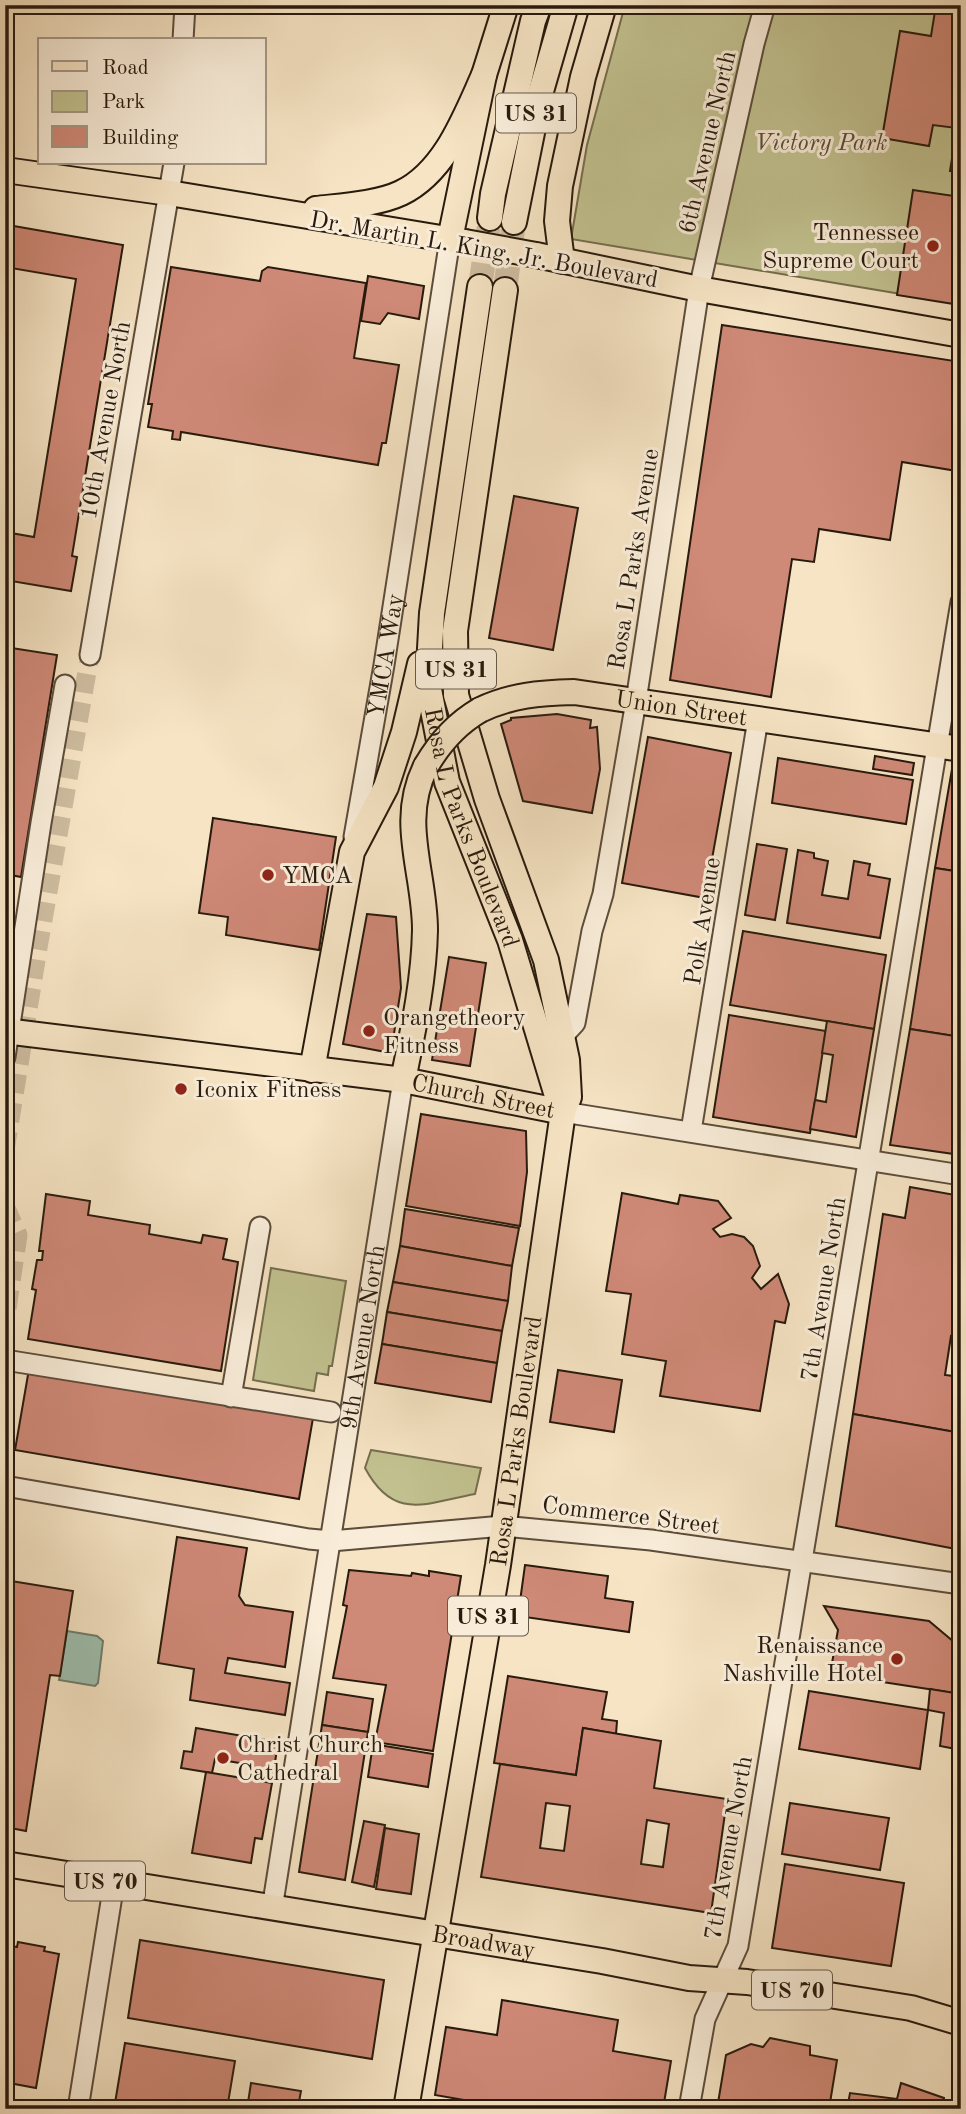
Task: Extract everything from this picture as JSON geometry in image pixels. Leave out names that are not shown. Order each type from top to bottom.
[{"type":"main road","points":[[288,213],[358,204],[401,193],[426,175],[455,136],[484,75],[506,5]]},
{"type":"main road","name":"US 31","points":[[539,5],[496,180],[502,220],[566,5]]},
{"type":"main road","points":[[562,261],[556,209],[581,86],[604,5]]},
{"type":"main road","points":[[457,241],[484,75]]},
{"type":"main road","name":"Dr. Martin L. King, Jr. Boulevard","points":[[5,170],[169,193],[457,241],[699,289],[961,335]]},
{"type":"main road","name":"Rosa L Parks Boulevard","points":[[480,287],[432,613],[428,684],[447,782],[510,940],[563,1112]]},
{"type":"main road","name":"Rosa L Parks Boulevard","points":[[436,1935],[503,1526],[563,1112],[569,1097],[570,1084],[547,960],[487,799],[456,695],[455,631],[505,290]]},
{"type":"main road","points":[[352,852],[386,788],[404,732],[432,613]]},
{"type":"main road","name":"Union Street","points":[[426,766],[438,746],[466,718],[509,698],[542,693],[574,692],[949,747]]},
{"type":"main road","name":"9th Avenue North","points":[[403,1080],[419,999],[425,931],[414,854],[413,820],[419,781],[426,766]]},
{"type":"main road","name":"YMCA Way","points":[[312,1070],[318,1049],[352,852]]},
{"type":"main road","name":"Church Street","points":[[7,1031],[403,1080],[563,1112]]},
{"type":"main road","name":"Broadway","points":[[5,1864],[602,1961],[689,1978],[722,1980],[911,2008],[961,2023]]},
{"type":"main road","name":"US 31","points":[[406,2109],[436,1935]]},
{"type":"street","points":[[183,38],[185,5]]},
{"type":"street","name":"6th Avenue North","points":[[699,289],[765,5]]},
{"type":"street","name":"10th Avenue North","points":[[90,655],[174,164]]},
{"type":"street","name":"YMCA Way","points":[[352,852],[457,241]]},
{"type":"street","name":"Rosa L Parks Avenue","points":[[563,1035],[575,1023],[592,931],[604,894],[699,289]]},
{"type":"street","name":"7th Avenue North","points":[[690,2109],[705,2019],[738,1946],[869,1160],[949,747],[961,602]]},
{"type":"street","points":[[5,1057],[7,1031],[65,685]]},
{"type":"street","name":"Polk Avenue","points":[[691,1131],[758,719]]},
{"type":"street","name":"9th Avenue North","points":[[272,1909],[403,1080]]},
{"type":"street","name":"Church Street","points":[[563,1112],[961,1175]]},
{"type":"street","points":[[231,1397],[260,1227]]},
{"type":"street","points":[[5,1360],[331,1412]]},
{"type":"street","name":"Commerce Street","points":[[5,1486],[331,1541],[503,1526],[651,1540],[961,1584]]},
{"type":"street","points":[[78,2109],[114,1883]]},
{"type":"green space","name":"Victory Park","points":[[625,5],[961,5],[961,304],[571,239],[587,145]]},
{"type":"green space","points":[[271,1268],[346,1281],[332,1366],[329,1366],[328,1375],[317,1373],[314,1391],[253,1380]]},
{"type":"green space","points":[[371,1450],[481,1468],[475,1494],[426,1504],[400,1502],[376,1485],[365,1468]]},
{"type":"shaded area","points":[[67,1631],[97,1636],[103,1641],[98,1683],[95,1686],[59,1680]]},
{"type":"building","points":[[936,5],[961,5],[961,173],[950,171],[957,128],[933,125],[929,146],[882,138],[900,31],[931,36]]},
{"type":"building","name":"Tennessee Supreme Court","points":[[913,190],[961,197],[960,305],[897,295]]},
{"type":"building","points":[[8,225],[123,245],[72,556],[77,557],[71,591],[5,580],[5,532],[34,537],[76,279],[5,267]]},
{"type":"building","points":[[171,267],[260,281],[262,271],[268,267],[366,283],[354,358],[399,365],[386,443],[382,443],[378,465],[181,432],[180,440],[172,439],[173,431],[148,427],[152,404],[148,404]]},
{"type":"building","points":[[368,276],[424,286],[419,319],[388,313],[380,324],[361,321]]},
{"type":"building","points":[[722,325],[961,362],[961,446],[957,471],[902,462],[890,540],[819,529],[814,562],[792,559],[771,697],[670,680]]},
{"type":"building","points":[[514,496],[578,508],[553,650],[489,638]]},
{"type":"building","points":[[5,647],[57,655],[21,877],[5,874]]},
{"type":"building","points":[[557,714],[591,720],[590,728],[597,727],[600,769],[592,813],[523,801],[501,724],[511,718]]},
{"type":"building","points":[[648,737],[731,753],[705,898],[622,883]]},
{"type":"building","points":[[875,756],[914,763],[912,775],[873,769]]},
{"type":"building","points":[[778,758],[913,780],[906,824],[772,803]]},
{"type":"building","points":[[952,769],[961,770],[961,872],[935,868]]},
{"type":"building","name":"YMCA","points":[[213,818],[336,837],[319,950],[226,935],[228,917],[199,913]]},
{"type":"building","points":[[757,844],[787,849],[775,920],[745,915]]},
{"type":"building","points":[[798,850],[814,853],[814,858],[828,861],[822,895],[848,899],[854,861],[870,864],[868,875],[890,879],[880,938],[787,923]]},
{"type":"building","points":[[935,868],[961,872],[961,1037],[910,1029]]},
{"type":"building","points":[[5,874],[12,876],[8,908],[14,909],[5,958]]},
{"type":"building","points":[[367,914],[396,917],[401,988],[391,1053],[343,1044]]},
{"type":"building","points":[[743,931],[886,955],[874,1029],[730,1005]]},
{"type":"building","points":[[449,957],[486,963],[470,1066],[432,1060]]},
{"type":"building","points":[[729,1015],[826,1031],[810,1133],[713,1117]]},
{"type":"building","points":[[827,1021],[874,1029],[856,1137],[810,1129],[815,1100],[826,1102],[833,1055],[822,1053]]},
{"type":"building","points":[[910,1029],[961,1037],[961,1155],[890,1145]]},
{"type":"building","points":[[421,1114],[526,1131],[527,1172],[520,1226],[406,1206]]},
{"type":"building","points":[[910,1187],[961,1196],[961,1332],[958,1337],[951,1336],[945,1375],[953,1376],[955,1386],[961,1394],[961,1433],[853,1414],[883,1214],[905,1218]]},
{"type":"building","points":[[622,1193],[678,1204],[680,1195],[718,1201],[731,1218],[713,1229],[720,1237],[732,1234],[744,1237],[753,1246],[760,1266],[752,1278],[761,1289],[778,1274],[789,1304],[785,1323],[775,1321],[760,1411],[660,1396],[666,1361],[622,1354],[631,1294],[606,1291]]},
{"type":"building","points":[[46,1194],[90,1201],[88,1215],[150,1225],[149,1234],[201,1243],[203,1235],[227,1239],[223,1259],[238,1262],[221,1371],[28,1339],[36,1290],[32,1289],[37,1260],[42,1260],[43,1251],[39,1251]]},
{"type":"building","points":[[405,1209],[519,1228],[512,1266],[400,1246]]},
{"type":"building","points":[[400,1246],[512,1266],[508,1301],[393,1282]]},
{"type":"building","points":[[393,1282],[508,1301],[502,1331],[387,1312]]},
{"type":"building","points":[[387,1312],[502,1331],[497,1363],[382,1344]]},
{"type":"building","points":[[382,1344],[497,1363],[491,1402],[375,1383]]},
{"type":"building","points":[[29,1369],[313,1418],[299,1499],[15,1450]]},
{"type":"building","points":[[558,1370],[622,1380],[614,1432],[550,1422]]},
{"type":"building","points":[[853,1414],[961,1433],[961,1550],[836,1526]]},
{"type":"building","points":[[177,1537],[247,1548],[239,1596],[245,1605],[293,1612],[285,1667],[228,1658],[225,1673],[290,1683],[285,1715],[190,1700],[194,1669],[158,1663]]},
{"type":"building","points":[[525,1565],[608,1576],[605,1598],[633,1602],[629,1632],[518,1616]]},
{"type":"building","points":[[349,1570],[411,1576],[412,1573],[429,1576],[429,1571],[461,1576],[433,1751],[375,1742],[386,1685],[333,1678],[347,1606],[343,1605]]},
{"type":"building","points":[[5,1580],[73,1591],[60,1676],[50,1675],[26,1831],[5,1827]]},
{"type":"building","name":"Renaissance Nashville Hotel","points":[[824,1606],[929,1621],[954,1642],[961,1643],[961,1694],[830,1674],[838,1630]]},
{"type":"building","points":[[508,1676],[607,1692],[602,1719],[617,1721],[616,1734],[583,1728],[576,1775],[494,1763]]},
{"type":"building","points":[[930,1689],[961,1694],[961,1750],[940,1746],[944,1713],[928,1710]]},
{"type":"building","points":[[809,1691],[928,1710],[920,1769],[799,1749]]},
{"type":"building","points":[[327,1692],[373,1699],[368,1732],[322,1725]]},
{"type":"building","points":[[322,1725],[368,1732],[345,1880],[299,1872]]},
{"type":"building","points":[[196,1728],[278,1742],[272,1783],[249,1779],[252,1765],[215,1759],[212,1773],[181,1768],[184,1751],[192,1752]]},
{"type":"building","points":[[583,1728],[661,1741],[654,1788],[727,1799],[711,1913],[481,1877],[500,1764],[576,1775]],"holes":[[[546,1803],[570,1806],[564,1851],[540,1848]],[[647,1820],[669,1824],[663,1867],[641,1864]]]},
{"type":"building","points":[[373,1744],[433,1754],[428,1787],[368,1777]]},
{"type":"building","points":[[206,1772],[272,1783],[262,1839],[255,1838],[251,1863],[192,1853]]},
{"type":"building","points":[[790,1803],[889,1818],[880,1870],[782,1854]]},
{"type":"building","points":[[364,1821],[385,1825],[374,1887],[352,1882]]},
{"type":"building","points":[[385,1828],[419,1834],[411,1894],[376,1889]]},
{"type":"building","points":[[785,1864],[904,1883],[891,1966],[772,1948]]},
{"type":"building","points":[[140,1940],[384,1980],[372,2059],[128,2018]]},
{"type":"building","points":[[18,1942],[45,1947],[44,1951],[59,1954],[36,2088],[9,2083],[6,2100],[5,1945],[17,1947]]},
{"type":"building","points":[[502,2000],[618,2020],[613,2051],[671,2061],[663,2109],[516,2109],[435,2095],[446,2027],[497,2035]]},
{"type":"building","points":[[770,2038],[810,2046],[810,2055],[837,2060],[829,2109],[717,2109],[726,2055],[751,2044],[763,2047]]},
{"type":"building","points":[[125,2043],[235,2061],[227,2109],[114,2109]]},
{"type":"building","points":[[251,2083],[301,2091],[298,2107],[247,2109]]},
{"type":"building","points":[[901,2083],[944,2098],[942,2109],[847,2109],[850,2093],[897,2099]]},
{"type":"tunnel","points":[[480,287],[490,218]]},
{"type":"tunnel","points":[[505,290],[514,222]]},
{"type":"tunnel","points":[[5,1150],[90,655]]},
{"type":"tunnel","points":[[5,1206],[18,1235],[5,1322]]},
{"type":"railway","points":[[5,22],[10,5]]},
{"type":"place","name":"Tennessee Supreme Court","points":[[933,246]]},
{"type":"place","name":"YMCA","points":[[268,875]]},
{"type":"place","name":"Orangetheory Fitness","points":[[369,1031]]},
{"type":"place","name":"Iconix Fitness","points":[[181,1089]]},
{"type":"place","name":"Renaissance Nashville Hotel","points":[[897,1659]]},
{"type":"place","name":"Christ Church Cathedral","points":[[223,1758]]}]
